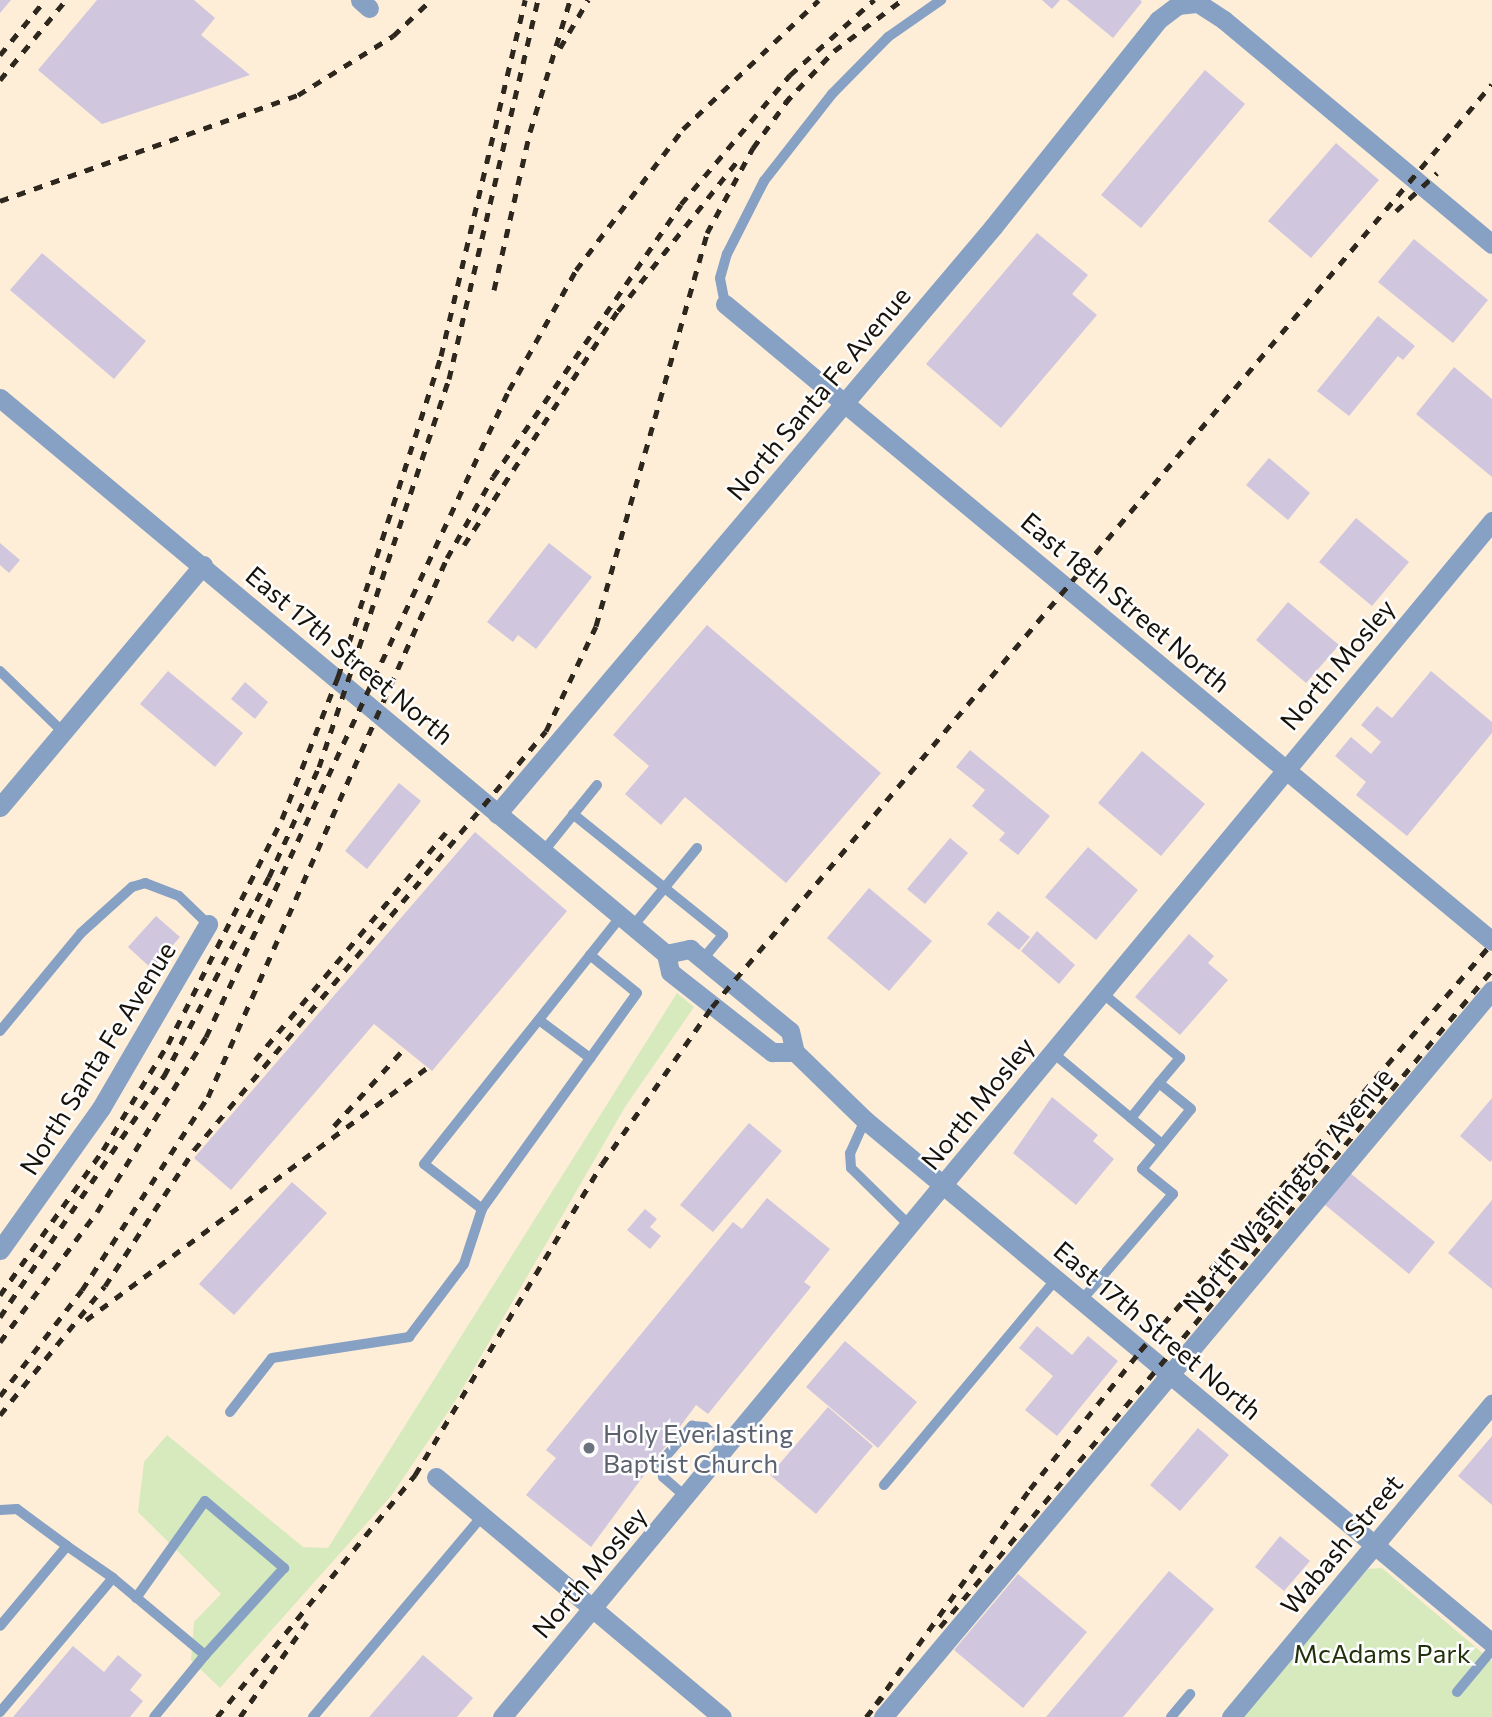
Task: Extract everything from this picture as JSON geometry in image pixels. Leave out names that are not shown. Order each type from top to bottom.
[{"type":"street","points":[[1177,3],[1198,3],[1224,20],[1492,244]]},
{"type":"street","name":"North Santa Fe Avenue","points":[[497,814],[845,402],[1158,20],[1177,3]]},
{"type":"street","name":"East 18th Street North","points":[[725,304],[1492,941]]},
{"type":"street","name":"East 17th Street North","points":[[0,398],[666,954],[670,972],[772,1052],[795,1052]]},
{"type":"street","name":"North Mosley","points":[[502,1717],[944,1185],[1284,767],[1492,521]]},
{"type":"street","points":[[0,807],[202,565]]},
{"type":"street","name":"North Santa Fe Avenue","points":[[0,1250],[101,1108],[208,924]]},
{"type":"street","points":[[666,954],[690,949],[703,958]]},
{"type":"street","name":"East 17th Street North","points":[[703,958],[790,1031],[795,1052],[865,1120],[1492,1643]]},
{"type":"street","name":"North Washington Avenue","points":[[883,1717],[1167,1373],[1492,990]]},
{"type":"street","name":"Wabash Street","points":[[1231,1717],[1492,1405]]},
{"type":"street","points":[[436,1477],[722,1717]]},
{"type":"lane","points":[[725,304],[720,278],[727,254],[764,181],[832,93],[888,37],[941,0]]},
{"type":"lane","points":[[0,671],[63,732]]},
{"type":"lane","points":[[542,852],[597,785]]},
{"type":"lane","points":[[573,814],[723,935],[703,958]]},
{"type":"lane","points":[[482,1209],[424,1164],[590,956],[664,887],[697,848]]},
{"type":"lane","points":[[0,1031],[81,933],[132,887],[145,883],[180,896],[208,924]]},
{"type":"lane","points":[[230,1412],[272,1358],[409,1337],[464,1265],[482,1209],[637,993],[590,956]]},
{"type":"lane","points":[[1101,992],[1180,1058],[1131,1118]]},
{"type":"lane","points":[[539,1020],[590,1058]]},
{"type":"lane","points":[[1052,1052],[1163,1144]]},
{"type":"lane","points":[[1081,1301],[1173,1194],[1142,1169],[1191,1109],[1159,1083]]},
{"type":"lane","points":[[865,1120],[850,1153],[851,1168],[910,1226]]},
{"type":"lane","points":[[884,1485],[1056,1279]]},
{"type":"lane","points":[[687,1497],[663,1477],[661,1462],[692,1426],[705,1427],[728,1446]]},
{"type":"lane","points":[[136,1598],[205,1501],[284,1568],[154,1717]]},
{"type":"lane","points":[[0,1510],[17,1509],[113,1578],[205,1656]]},
{"type":"lane","points":[[313,1717],[482,1516]]},
{"type":"lane","points":[[0,1626],[67,1546]]},
{"type":"lane","points":[[0,1712],[113,1578]]},
{"type":"lane","points":[[1457,1692],[1492,1650]]},
{"type":"lane","points":[[1171,1717],[1190,1694]]},
{"type":"green space","points":[[677,993],[694,1007],[625,1107],[454,1403],[391,1496],[220,1688],[191,1660],[194,1622],[221,1594],[138,1512],[144,1462],[167,1435],[303,1547],[328,1548]]},
{"type":"green space","name":"McAdams Park","points":[[1382,1568],[1492,1661],[1492,1717],[1244,1717],[1368,1569]]},
{"type":"building","points":[[0,0],[11,0],[0,13]]},
{"type":"building","points":[[97,0],[194,0],[215,18],[201,35],[250,75],[102,124],[38,70]]},
{"type":"building","points":[[1042,0],[1060,0],[1052,9]]},
{"type":"building","points":[[1067,0],[1140,0],[1142,2],[1113,38]]},
{"type":"building","points":[[1205,70],[1245,104],[1141,228],[1101,195]]},
{"type":"building","points":[[1336,143],[1379,180],[1311,258],[1268,221]]},
{"type":"building","points":[[1037,233],[1088,275],[1072,294],[1097,315],[1001,428],[926,364]]},
{"type":"building","points":[[1414,239],[1488,300],[1453,343],[1378,282]]},
{"type":"building","points":[[42,253],[146,341],[114,379],[10,290]]},
{"type":"building","points":[[1378,316],[1415,346],[1403,360],[1398,356],[1349,416],[1317,391]]},
{"type":"building","points":[[1454,367],[1492,399],[1492,477],[1416,414]]},
{"type":"building","points":[[1269,458],[1310,493],[1288,520],[1246,485]]},
{"type":"building","points":[[1356,518],[1409,562],[1372,606],[1319,562]]},
{"type":"building","points":[[0,543],[20,560],[9,573],[0,565]]},
{"type":"building","points":[[549,543],[592,577],[536,649],[518,635],[513,642],[487,622]]},
{"type":"building","points":[[1288,602],[1339,645],[1306,683],[1256,640]]},
{"type":"building","points":[[707,625],[881,773],[786,883],[685,797],[661,825],[625,794],[649,766],[613,735]]},
{"type":"building","points":[[168,671],[243,733],[215,767],[140,704]]},
{"type":"building","points":[[1431,671],[1492,722],[1492,733],[1407,836],[1356,795],[1366,782],[1335,756],[1351,737],[1371,754],[1381,742],[1361,725],[1377,706],[1392,718]]},
{"type":"building","points":[[245,682],[268,702],[255,719],[231,699]]},
{"type":"building","points":[[970,750],[1050,816],[1018,855],[999,840],[1005,833],[972,806],[985,790],[956,767]]},
{"type":"building","points":[[1142,751],[1205,804],[1161,856],[1098,803]]},
{"type":"building","points":[[399,783],[421,801],[367,869],[345,851]]},
{"type":"building","points":[[475,832],[567,911],[432,1071],[374,1024],[231,1190],[194,1158]]},
{"type":"building","points":[[950,838],[968,853],[925,904],[907,889]]},
{"type":"building","points":[[1088,847],[1138,890],[1096,940],[1045,897]]},
{"type":"building","points":[[869,888],[932,941],[889,991],[827,938]]},
{"type":"building","points":[[998,911],[1030,937],[1019,950],[987,924]]},
{"type":"building","points":[[156,916],[180,937],[152,969],[128,947]]},
{"type":"building","points":[[1037,931],[1075,965],[1059,984],[1021,951]]},
{"type":"building","points":[[1189,934],[1214,956],[1208,963],[1228,980],[1180,1035],[1135,997]]},
{"type":"building","points":[[1052,1097],[1098,1135],[1093,1141],[1114,1159],[1076,1205],[1013,1153]]},
{"type":"building","points":[[1492,1098],[1492,1160],[1490,1162],[1460,1136]]},
{"type":"building","points":[[749,1123],[782,1151],[713,1232],[680,1205]]},
{"type":"building","points":[[1350,1173],[1435,1242],[1409,1274],[1324,1204]]},
{"type":"building","points":[[292,1182],[327,1213],[234,1315],[199,1284]]},
{"type":"building","points":[[767,1198],[830,1249],[804,1282],[811,1287],[708,1414],[696,1405],[591,1547],[526,1495],[556,1458],[546,1450],[733,1222],[742,1229]]},
{"type":"building","points":[[1492,1200],[1492,1289],[1448,1253]]},
{"type":"building","points":[[645,1209],[657,1219],[650,1227],[661,1236],[650,1249],[627,1230]]},
{"type":"building","points":[[1037,1326],[1072,1355],[1088,1336],[1118,1361],[1057,1436],[1025,1410],[1053,1376],[1019,1348]]},
{"type":"building","points":[[845,1341],[917,1402],[878,1448],[806,1387]]},
{"type":"building","points":[[828,1407],[873,1446],[816,1514],[770,1475]]},
{"type":"building","points":[[1198,1428],[1229,1455],[1180,1511],[1150,1485]]},
{"type":"building","points":[[1492,1436],[1492,1505],[1458,1476]]},
{"type":"building","points":[[1280,1536],[1310,1561],[1284,1591],[1255,1567]]},
{"type":"building","points":[[1169,1571],[1214,1609],[1123,1717],[1046,1717]]},
{"type":"building","points":[[1018,1574],[1087,1632],[1023,1708],[954,1650]]},
{"type":"building","points":[[73,1646],[104,1672],[118,1655],[142,1675],[130,1690],[143,1701],[130,1717],[13,1717]]},
{"type":"building","points":[[423,1655],[473,1698],[457,1717],[369,1717]]},
{"type":"railway","points":[[0,55],[45,0]]},
{"type":"railway","points":[[0,80],[66,0]]},
{"type":"railway","points":[[0,201],[298,95],[393,36],[431,0]]},
{"type":"railway","points":[[0,1295],[103,1150],[168,1044],[282,819],[338,677],[441,356],[525,0]]},
{"type":"railway","points":[[0,1317],[164,1076],[269,877],[319,767],[449,379],[538,0]]},
{"type":"railway","points":[[494,290],[530,132],[570,0]]},
{"type":"railway","points":[[560,48],[588,0]]},
{"type":"railway","points":[[0,1342],[97,1212],[206,1037],[509,390],[576,270],[683,129],[819,0]]},
{"type":"railway","points":[[0,1396],[82,1290],[208,1097],[447,558],[493,477],[681,204],[790,75],[874,0]]},
{"type":"railway","points":[[785,103],[834,51],[902,0]]},
{"type":"railway","points":[[217,1717],[415,1475],[602,1164],[712,1007],[1492,84]]},
{"type":"railway","points":[[0,1415],[105,1286],[194,1150],[546,731],[596,626],[707,233],[753,148],[790,97]]},
{"type":"railway","points":[[464,545],[618,311],[738,160]]},
{"type":"railway","points":[[1396,211],[1437,173]]},
{"type":"railway","points":[[255,1060],[446,832]]},
{"type":"railway","points":[[876,1704],[1030,1489],[1140,1351],[1492,943]]},
{"type":"railway","points":[[940,1627],[1492,970]]},
{"type":"railway","points":[[334,1126],[402,1051]]},
{"type":"railway","points":[[86,1320],[426,1068]]},
{"type":"railway","points":[[240,1717],[307,1622]]},
{"type":"railway","points":[[866,1717],[882,1697]]},
{"type":"place","name":"Holy Everlasting Baptist Church","points":[[589,1448]]}]
